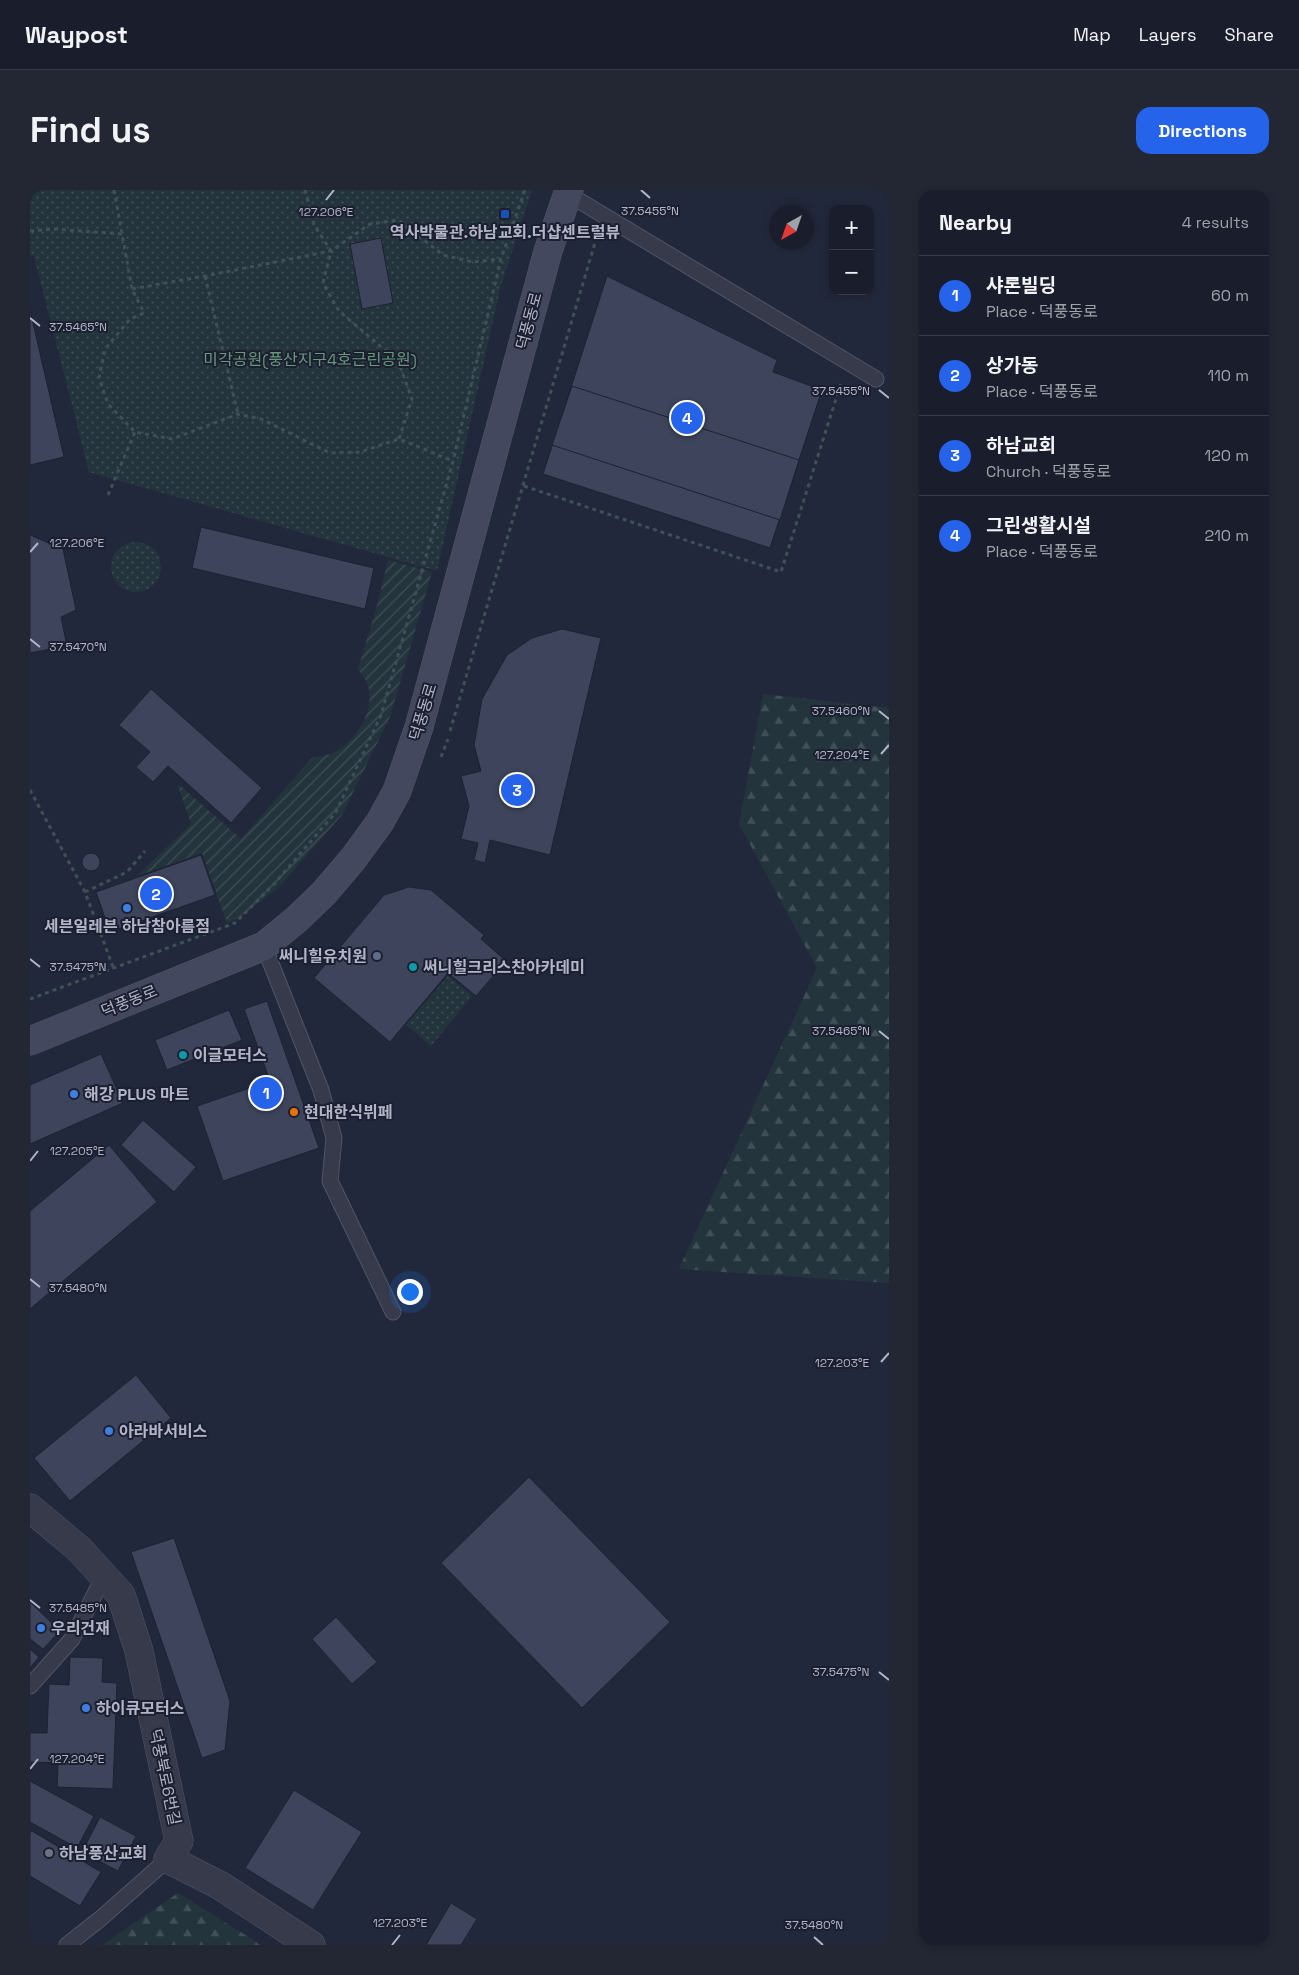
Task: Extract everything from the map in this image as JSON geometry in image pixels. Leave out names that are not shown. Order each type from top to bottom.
[{"type":"street","name":"덕풍동로","points":[[30,1041],[264,946],[297,919],[336,879],[380,822],[397,791],[419,727],[548,251],[568,192]]},
{"type":"street","name":"덕풍북로6번길","points":[[30,1508],[79,1549],[121,1595],[139,1651],[179,1841],[168,1859]]},
{"type":"street","points":[[168,1859],[221,1886],[311,1945]]},
{"type":"lane","points":[[568,192],[876,379]]},
{"type":"lane","points":[[264,946],[321,1090],[334,1138],[330,1181],[393,1312]]},
{"type":"lane","points":[[30,1686],[72,1638],[104,1576]]},
{"type":"lane","points":[[67,1945],[100,1919],[168,1859]]},
{"type":"path","points":[[114,190],[132,289],[144,313],[130,319],[104,349],[99,378],[108,404],[134,432],[172,440],[238,414],[262,419],[330,453],[360,452],[399,439],[453,461]]},
{"type":"path","points":[[305,190],[314,225],[331,251],[323,283],[338,311],[398,361],[412,399],[399,439]]},
{"type":"path","points":[[30,999],[235,923],[275,883],[336,812],[381,715],[453,461],[501,259],[525,190]]},
{"type":"path","points":[[444,753],[604,214]]},
{"type":"path","points":[[132,289],[331,251],[370,224],[398,220],[443,255],[473,262],[501,259]]},
{"type":"path","points":[[30,231],[54,229],[122,234]]},
{"type":"path","points":[[206,276],[238,414]]},
{"type":"path","points":[[524,486],[780,572],[848,362]]},
{"type":"path","points":[[108,496],[134,432]]},
{"type":"path","points":[[30,790],[85,892],[113,968]]},
{"type":"path","points":[[85,892],[126,872],[144,851]]},
{"type":"green space","name":"미각공원(풍산지구4호근린공원)","points":[[30,190],[532,190],[500,289],[437,571],[89,472],[34,256],[30,256]]},
{"type":"green space","points":[[141,542],[154,549],[160,557],[160,577],[154,585],[146,591],[131,592],[118,585],[112,577],[111,562],[118,549],[126,543]]},
{"type":"green space","points":[[388,560],[432,572],[390,717],[342,815],[278,888],[237,919],[227,923],[202,853],[137,876],[191,824],[177,783],[241,839],[312,758],[334,752],[354,736],[368,710],[369,692],[367,683],[358,669],[377,606]]},
{"type":"green space","points":[[763,694],[889,708],[889,1283],[679,1269],[817,968],[739,824]]},
{"type":"green space","points":[[448,976],[472,996],[431,1046],[406,1025]]},
{"type":"green space","points":[[178,1893],[261,1945],[102,1945]]},
{"type":"building","points":[[381,238],[393,303],[362,309],[350,244]]},
{"type":"building","points":[[607,276],[777,360],[773,372],[822,390],[770,548],[543,474]]},
{"type":"building","points":[[30,310],[64,457],[30,465]]},
{"type":"building","points":[[572,386],[799,460],[780,520],[552,445]]},
{"type":"building","points":[[201,527],[374,568],[365,609],[192,568]]},
{"type":"building","points":[[30,535],[63,549],[76,610],[61,617],[67,646],[30,653]]},
{"type":"building","points":[[562,629],[601,638],[550,855],[490,840],[485,863],[474,860],[478,843],[461,839],[469,806],[461,776],[481,771],[474,745],[482,699],[507,655],[532,638]]},
{"type":"building","points":[[151,689],[262,788],[231,823],[168,766],[153,782],[136,767],[150,752],[119,725]]},
{"type":"building","points":[[87,853],[95,853],[100,858],[98,869],[87,871],[82,866],[82,858]]},
{"type":"building","points":[[201,855],[215,895],[110,932],[96,892]]},
{"type":"building","name":"써니힐크리스찬아카데미","points":[[409,887],[431,890],[484,935],[481,939],[506,961],[476,996],[448,973],[390,1042],[314,978],[384,895]]},
{"type":"building","points":[[267,1001],[319,1148],[223,1181],[197,1106],[270,1081],[244,1009]]},
{"type":"building","name":"이글모터스","points":[[229,1010],[242,1040],[167,1070],[155,1040]]},
{"type":"building","name":"해강 PLUS 마트","points":[[101,1054],[123,1103],[30,1144],[30,1085]]},
{"type":"building","points":[[143,1120],[196,1167],[174,1192],[121,1145]]},
{"type":"building","points":[[109,1145],[157,1202],[30,1309],[30,1211]]},
{"type":"building","points":[[136,1375],[171,1418],[70,1501],[34,1458]]},
{"type":"building","points":[[529,1477],[670,1622],[582,1708],[441,1563]]},
{"type":"building","points":[[174,1538],[230,1701],[225,1750],[202,1758],[131,1552]]},
{"type":"building","points":[[30,1602],[60,1631],[43,1649],[30,1639]]},
{"type":"building","points":[[336,1617],[377,1662],[352,1684],[312,1639]]},
{"type":"building","points":[[30,1649],[39,1657],[30,1668]]},
{"type":"building","points":[[70,1657],[103,1658],[102,1682],[117,1683],[113,1789],[57,1787],[58,1763],[30,1762],[30,1733],[47,1733],[49,1684],[69,1685]]},
{"type":"building","points":[[30,1781],[94,1816],[77,1848],[30,1822]]},
{"type":"building","points":[[294,1790],[362,1832],[313,1910],[245,1868]]},
{"type":"building","points":[[100,1817],[136,1836],[118,1871],[82,1852]]},
{"type":"building","name":"하남풍산교회","points":[[32,1831],[101,1872],[80,1906],[30,1876],[30,1833]]},
{"type":"building","points":[[451,1903],[477,1919],[461,1945],[426,1945]]},
{"type":"place","name":"역사박물관.하남교회.더샵센트럴뷰","points":[[505,214]]},
{"type":"place","name":"그린생활시설","points":[[687,418]]},
{"type":"place","name":"하남교회","points":[[517,790]]},
{"type":"place","name":"상가동","points":[[156,894]]},
{"type":"place","name":"세븐일레븐 하남참아름점","points":[[127,908]]},
{"type":"place","name":"써니힐유치원","points":[[377,956]]},
{"type":"place","name":"써니힐크리스찬아카데미","points":[[413,967]]},
{"type":"place","name":"이글모터스","points":[[183,1055]]},
{"type":"place","name":"샤론빌딩","points":[[266,1093]]},
{"type":"place","name":"해강 PLUS 마트","points":[[74,1094]]},
{"type":"place","name":"현대한식뷔페","points":[[294,1112]]},
{"type":"place","name":"아라바서비스","points":[[109,1431]]},
{"type":"place","name":"우리건재","points":[[41,1628]]},
{"type":"place","name":"하이큐모터스","points":[[86,1708]]},
{"type":"place","name":"하남풍산교회","points":[[49,1853]]}]
